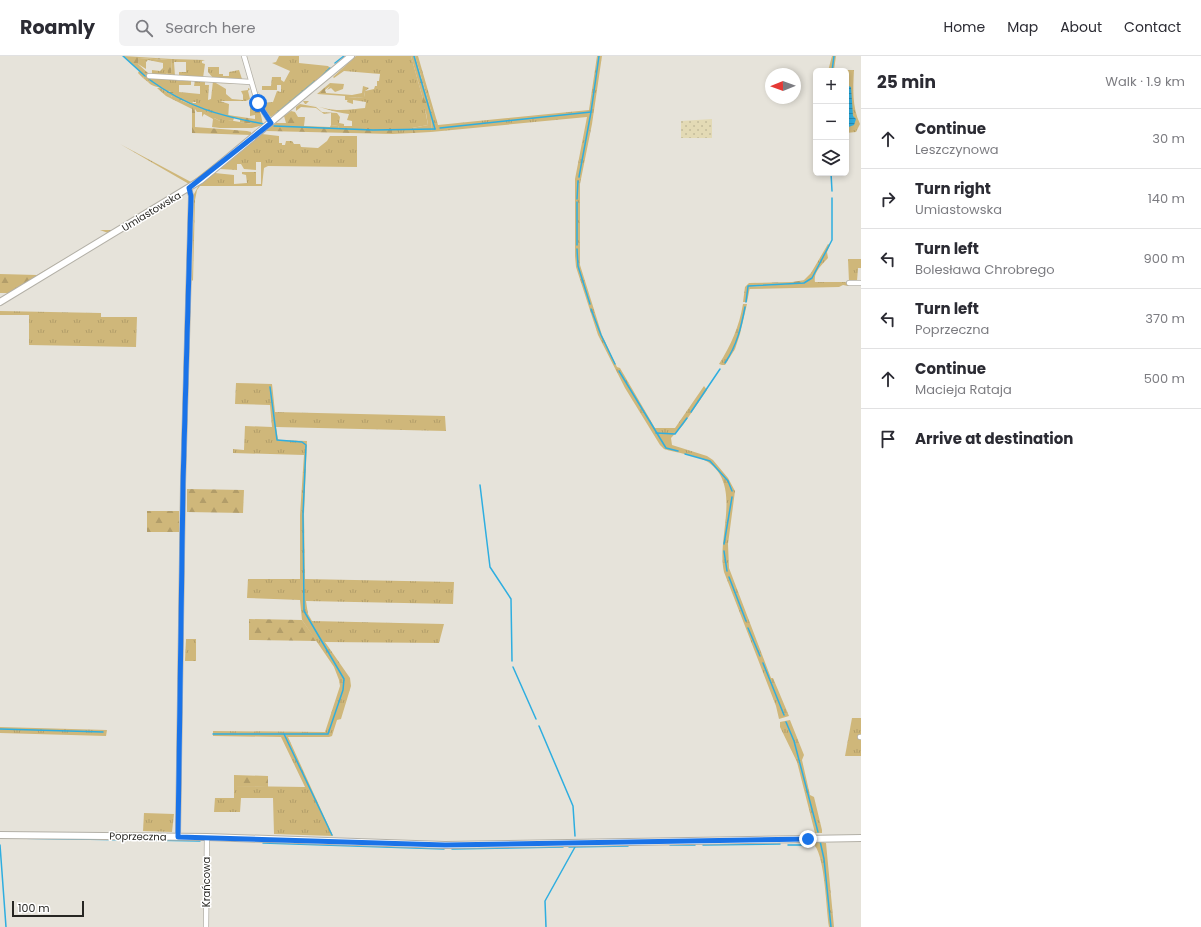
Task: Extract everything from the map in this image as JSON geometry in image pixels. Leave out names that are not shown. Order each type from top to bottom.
[{"type":"street","points":[[244,56],[260,107],[271,123]]},
{"type":"street","name":"Umiastowska","points":[[0,302],[189,188],[271,123],[351,56]]},
{"type":"street","points":[[149,76],[252,82]]},
{"type":"street","points":[[178,837],[183,484],[191,196],[189,188]]},
{"type":"street","points":[[849,283],[861,283]]},
{"type":"street","name":"Poprzeczna","points":[[0,834],[207,837],[445,845],[861,838]]},
{"type":"street","name":"Krańcowa","points":[[206,927],[207,837]]},
{"type":"green space","points":[[123,56],[172,59],[171,74],[174,76],[164,75],[168,73],[167,68],[165,67],[168,60],[139,58],[138,64],[148,73],[143,78],[138,73],[139,71]]},
{"type":"green space","points":[[279,56],[299,56],[299,63],[328,66],[331,69],[271,117],[263,107],[258,90],[263,103],[273,102],[277,91],[281,92],[281,85],[277,85],[277,90],[262,90],[262,86],[271,86],[272,77],[281,77],[281,80],[284,82],[290,71],[272,63],[276,62]]},
{"type":"green space","points":[[356,56],[411,56],[423,99],[428,125],[412,128],[413,133],[392,134],[392,128],[339,128],[338,126],[331,125],[331,113],[324,114],[316,108],[301,107],[296,111],[296,107],[300,104],[316,107],[322,112],[337,113],[340,117],[339,123],[344,124],[344,126],[352,126],[352,121],[347,120],[349,114],[319,107],[341,110],[365,108],[366,102],[353,100],[353,104],[347,102],[348,98],[364,97],[365,91],[374,89],[375,86],[377,86],[377,81],[379,81],[380,74],[344,71],[334,78],[333,77]]},
{"type":"green space","points":[[411,56],[415,56],[432,113],[431,132],[413,133],[412,128],[428,125],[422,101],[423,99]]},
{"type":"green space","points":[[415,56],[418,56],[438,125],[589,110],[597,56],[602,56],[592,124],[580,184],[580,265],[602,335],[617,367],[620,368],[655,428],[675,428],[704,386],[707,390],[683,425],[671,438],[672,445],[707,456],[713,460],[728,478],[735,491],[728,544],[729,568],[771,678],[773,678],[789,716],[779,719],[776,706],[724,572],[722,558],[726,498],[724,485],[718,472],[708,462],[692,456],[664,449],[660,445],[625,388],[598,335],[576,267],[575,256],[575,179],[587,117],[431,132],[432,113]]},
{"type":"green space","points":[[832,56],[836,56],[834,68],[829,68]]},
{"type":"green space","points":[[139,58],[168,60],[168,73],[164,75],[152,74],[152,70],[160,71],[163,68],[163,63],[148,60],[146,62],[146,69],[138,64]]},
{"type":"green space","points":[[172,59],[205,60],[202,61],[202,63],[205,64],[203,78],[179,76],[179,72],[186,72],[186,62],[174,62],[175,76],[171,74]]},
{"type":"green space","points":[[208,67],[219,67],[219,74],[223,74],[223,76],[229,76],[229,72],[239,70],[242,79],[213,78],[208,72]]},
{"type":"green space","points":[[849,70],[854,70],[854,104],[860,124],[856,132],[849,133]]},
{"type":"green space","points":[[147,74],[180,81],[191,80],[191,85],[179,85],[179,92],[200,94],[200,86],[194,86],[195,80],[205,81],[205,85],[209,85],[208,100],[211,99],[213,81],[249,84],[216,83],[226,89],[226,94],[232,99],[243,100],[241,91],[248,90],[248,88],[250,89],[248,91],[250,99],[246,101],[220,101],[229,104],[228,120],[252,124],[252,128],[220,128],[220,121],[196,109],[196,102],[191,102],[189,99],[178,99],[192,105],[192,109],[166,96],[157,88],[161,88],[172,97],[176,96],[177,94],[168,91],[150,80],[148,82],[143,78]]},
{"type":"green space","points":[[150,80],[161,86],[167,87],[168,92],[177,92],[177,98],[190,99],[193,103],[198,103],[199,108],[197,109],[205,112],[210,111],[209,114],[215,116],[214,118],[220,121],[220,128],[212,127],[213,119],[204,114],[202,117],[202,112],[197,112],[195,109],[195,127],[247,131],[251,132],[251,135],[192,133],[192,105],[181,100],[176,101],[176,98],[162,89],[150,84],[148,82]]},
{"type":"green space","points":[[330,83],[344,84],[343,89],[335,92],[331,88],[327,90],[330,86],[325,90],[326,93],[352,95],[362,93],[363,86],[369,88],[365,91],[364,97],[348,98],[348,100],[345,100],[345,96],[317,94]]},
{"type":"green space","points":[[303,101],[309,101],[306,104]]},
{"type":"green space","points":[[250,106],[258,107],[263,125],[252,128],[252,124],[240,122],[240,119],[234,118],[233,121],[227,120],[228,115],[255,119],[255,115],[250,116]]},
{"type":"green space","points":[[291,111],[295,112],[298,117],[305,117],[304,126],[330,127],[331,125],[338,126],[339,128],[392,128],[392,134],[266,131],[276,123],[286,123],[284,116]]},
{"type":"green space","points":[[262,134],[279,136],[279,143],[282,143],[282,145],[285,145],[286,141],[292,141],[294,144],[300,144],[301,147],[318,148],[327,141],[330,136],[357,136],[357,167],[268,166],[264,168],[262,186],[200,186],[197,190],[195,200],[193,281],[194,194],[199,185],[215,173],[234,175],[234,184],[247,183],[246,175],[242,174],[242,172],[256,172],[256,184],[261,184],[261,162],[256,162],[256,170],[244,169],[241,164],[237,164],[237,170],[220,169]]},
{"type":"green space","points":[[120,144],[191,182],[240,144],[194,183],[40,276],[37,275],[108,233],[100,230],[113,230],[189,184]]},
{"type":"green space","points":[[828,244],[830,245],[827,252],[828,258],[815,275],[815,282],[845,282],[849,284],[848,286],[749,289],[750,287],[801,283],[811,273]]},
{"type":"green space","points":[[848,259],[861,259],[861,268],[858,268],[857,281],[849,282]]},
{"type":"green space","points":[[0,274],[40,276],[9,293],[0,293]]},
{"type":"green space","points":[[805,280],[801,283],[750,287],[747,302],[743,302],[745,287],[749,283],[792,282]]},
{"type":"green space","points":[[743,304],[747,304],[735,349],[725,365],[719,364],[734,336]]},
{"type":"green space","points":[[0,311],[101,313],[101,317],[137,317],[136,347],[29,345],[29,315],[0,315]]},
{"type":"green space","points":[[236,383],[272,384],[275,412],[445,416],[446,431],[276,427],[278,439],[280,440],[307,441],[304,514],[305,579],[454,582],[453,604],[306,601],[308,614],[312,621],[444,624],[439,643],[325,642],[350,678],[351,686],[341,719],[337,720],[332,736],[288,737],[333,836],[274,834],[273,798],[241,798],[240,812],[214,812],[215,798],[234,798],[234,786],[305,787],[281,737],[213,736],[213,731],[325,732],[340,686],[334,667],[302,620],[300,600],[247,598],[248,579],[300,579],[300,515],[304,455],[233,453],[233,449],[244,450],[245,426],[272,427],[270,405],[235,404]]},
{"type":"green space","points":[[187,489],[244,490],[243,513],[187,512]]},
{"type":"green space","points":[[147,511],[179,511],[179,532],[147,532]]},
{"type":"green space","points":[[249,619],[302,620],[317,641],[249,640]]},
{"type":"green space","points":[[186,639],[196,639],[196,661],[185,661]]},
{"type":"green space","points":[[852,718],[861,718],[861,756],[845,756]]},
{"type":"green space","points":[[790,720],[804,755],[802,760],[810,795],[814,797],[822,833],[815,833],[797,762],[780,727],[780,722]]},
{"type":"green space","points":[[0,727],[107,730],[106,736],[0,733]]},
{"type":"green space","points":[[234,775],[268,776],[268,787],[234,786]]},
{"type":"green space","points":[[144,813],[174,814],[172,832],[143,831]]},
{"type":"green space","points":[[816,841],[826,843],[834,927],[829,927],[823,872],[821,861],[815,846]]},
{"type":"sand","points":[[712,119],[712,138],[681,138],[681,121]]},
{"type":"water","points":[[849,86],[851,87],[853,116],[856,119],[854,125],[849,127]]},
{"type":"waterway","points":[[123,56],[145,76]]},
{"type":"waterway","points":[[335,63],[344,56]]},
{"type":"waterway","points":[[414,56],[435,129]]},
{"type":"waterway","points":[[579,177],[591,112],[599,56]]},
{"type":"waterway","points":[[832,68],[834,56]]},
{"type":"waterway","points":[[321,77],[330,68]]},
{"type":"waterway","points":[[150,80],[191,104],[218,114],[264,124]]},
{"type":"waterway","points":[[277,113],[314,82]]},
{"type":"waterway","points":[[440,128],[591,112]]},
{"type":"waterway","points":[[274,126],[373,130],[435,129]]},
{"type":"waterway","points":[[831,176],[832,191]]},
{"type":"waterway","points":[[577,199],[578,181]]},
{"type":"waterway","points":[[746,302],[748,286],[804,283],[812,278],[832,240],[832,198]]},
{"type":"waterway","points":[[577,202],[577,245]]},
{"type":"waterway","points":[[577,249],[578,266],[590,304]]},
{"type":"waterway","points":[[725,363],[733,350],[745,307]]},
{"type":"waterway","points":[[591,309],[601,335],[615,364]]},
{"type":"waterway","points":[[691,412],[720,369]]},
{"type":"waterway","points":[[619,371],[666,448],[678,451]]},
{"type":"waterway","points":[[270,387],[277,440],[302,442],[306,445],[303,515],[304,611],[344,679],[343,690],[328,734],[284,734],[332,835]]},
{"type":"waterway","points":[[656,433],[675,434],[687,418]]},
{"type":"waterway","points":[[685,454],[710,461],[728,481],[732,491]]},
{"type":"waterway","points":[[480,485],[490,567],[511,599],[512,661]]},
{"type":"waterway","points":[[724,544],[732,497]]},
{"type":"waterway","points":[[724,551],[727,571]]},
{"type":"waterway","points":[[729,577],[746,621]]},
{"type":"waterway","points":[[748,628],[760,656]]},
{"type":"waterway","points":[[763,663],[784,715]]},
{"type":"waterway","points":[[513,667],[536,719]]},
{"type":"waterway","points":[[786,722],[794,741],[818,832]]},
{"type":"waterway","points":[[539,726],[573,806],[575,836]]},
{"type":"waterway","points":[[0,729],[103,732]]},
{"type":"waterway","points":[[213,734],[284,734]]},
{"type":"waterway","points":[[9,838],[138,840]]},
{"type":"waterway","points":[[147,840],[200,841]]},
{"type":"waterway","points":[[820,841],[824,859],[831,927]]},
{"type":"waterway","points":[[263,843],[444,849]]},
{"type":"waterway","points":[[703,845],[780,844]]},
{"type":"waterway","points":[[0,845],[6,927]]},
{"type":"waterway","points":[[670,845],[695,845]]},
{"type":"waterway","points":[[788,845],[809,845]]},
{"type":"waterway","points":[[569,847],[628,846]]},
{"type":"waterway","points":[[452,849],[563,847]]},
{"type":"waterway","points":[[546,927],[545,901],[575,847]]},
{"type":"route","points":[[258,103],[264,115],[271,123],[189,188],[191,196],[183,484],[178,837],[445,845],[808,839]]}]
